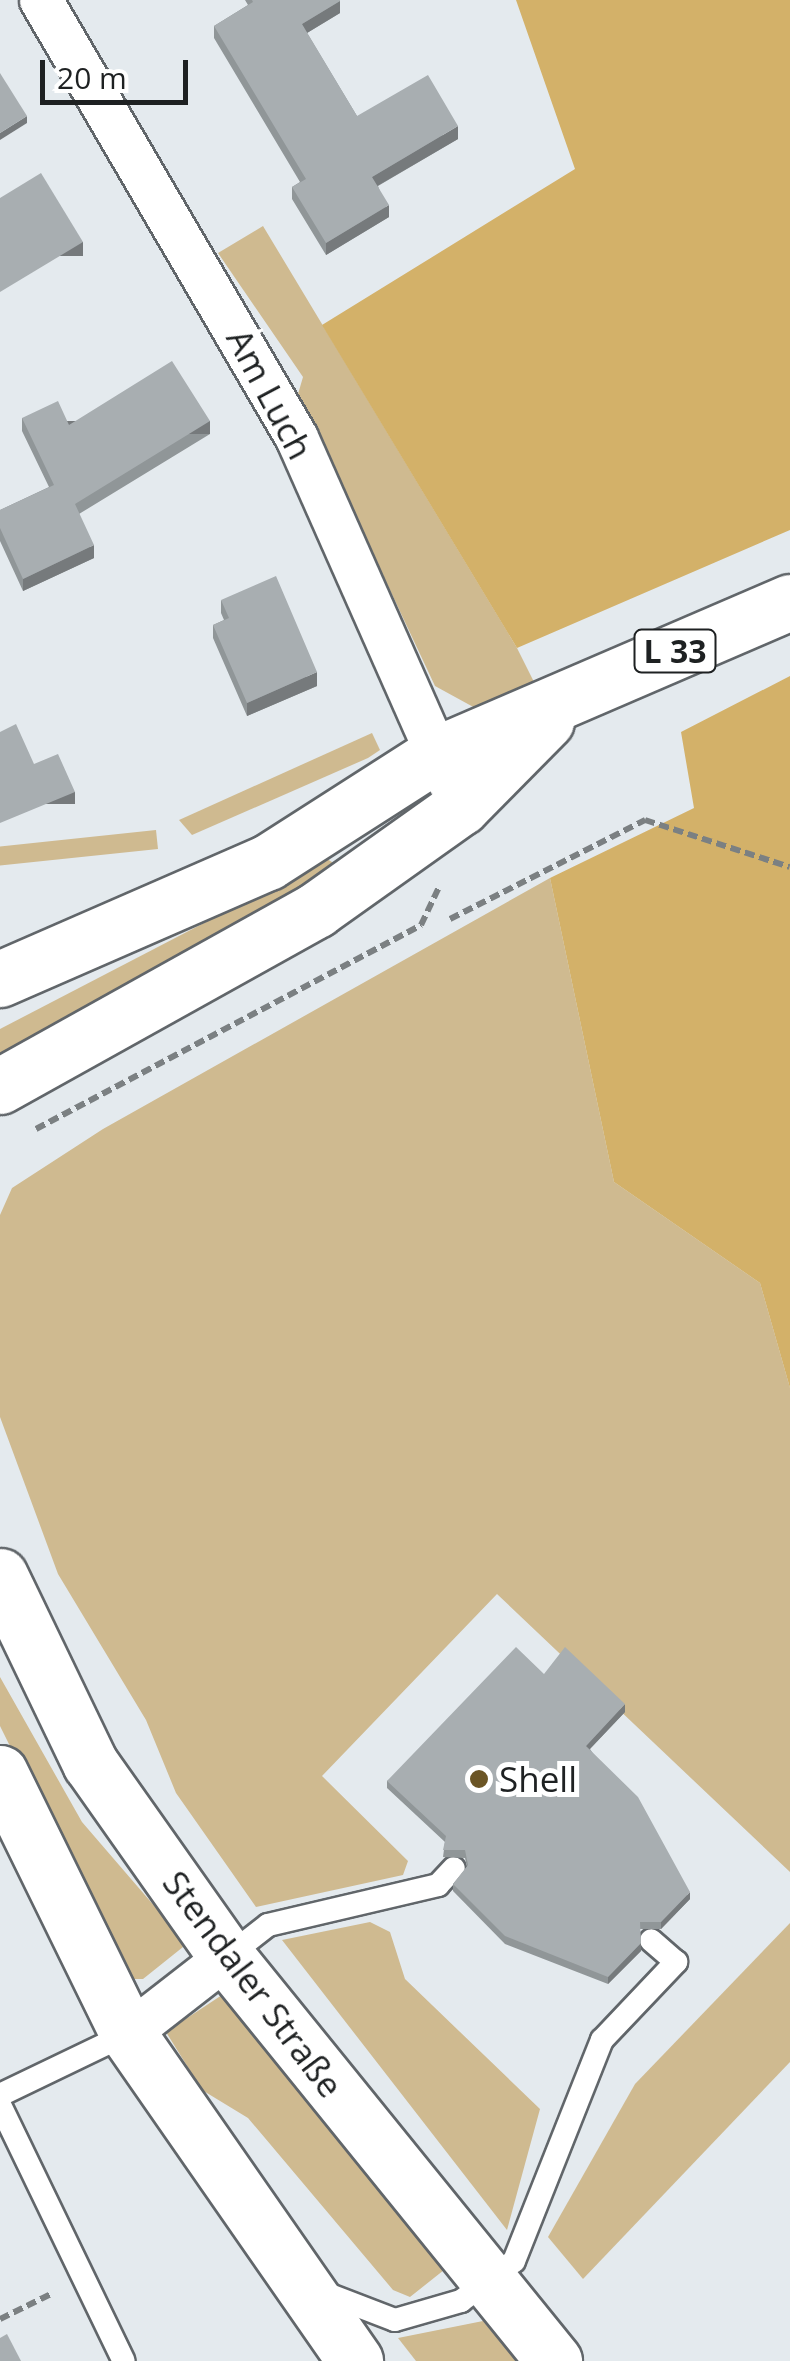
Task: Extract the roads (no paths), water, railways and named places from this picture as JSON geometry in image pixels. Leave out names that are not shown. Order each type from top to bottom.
[{"type":"main road","name":"L 33","points":[[562,705],[790,602]]},
{"type":"main road","points":[[0,979],[268,862],[438,754],[562,705]]},
{"type":"main road","points":[[0,1086],[247,953],[461,807],[562,705]]},
{"type":"main road","name":"Stendaler Straße","points":[[0,1576],[90,1763],[227,1956],[487,2285],[554,2361]]},
{"type":"main road","points":[[0,1773],[128,2034],[309,2288],[355,2361]]},
{"type":"street","name":"Am Luch","points":[[41,0],[297,438],[461,807]]},
{"type":"street","points":[[128,2034],[227,1956]]},
{"type":"lane","points":[[227,1956],[268,1925],[438,1886],[454,1868]]},
{"type":"lane","points":[[309,2288],[395,2320],[487,2285],[514,2261],[602,2040],[676,1962],[651,1940]]},
{"type":"lane","points":[[0,2095],[128,2034]]},
{"type":"lane","points":[[0,2105],[124,2361]]},
{"type":"place","name":"Shell","points":[[479,1779]]}]
